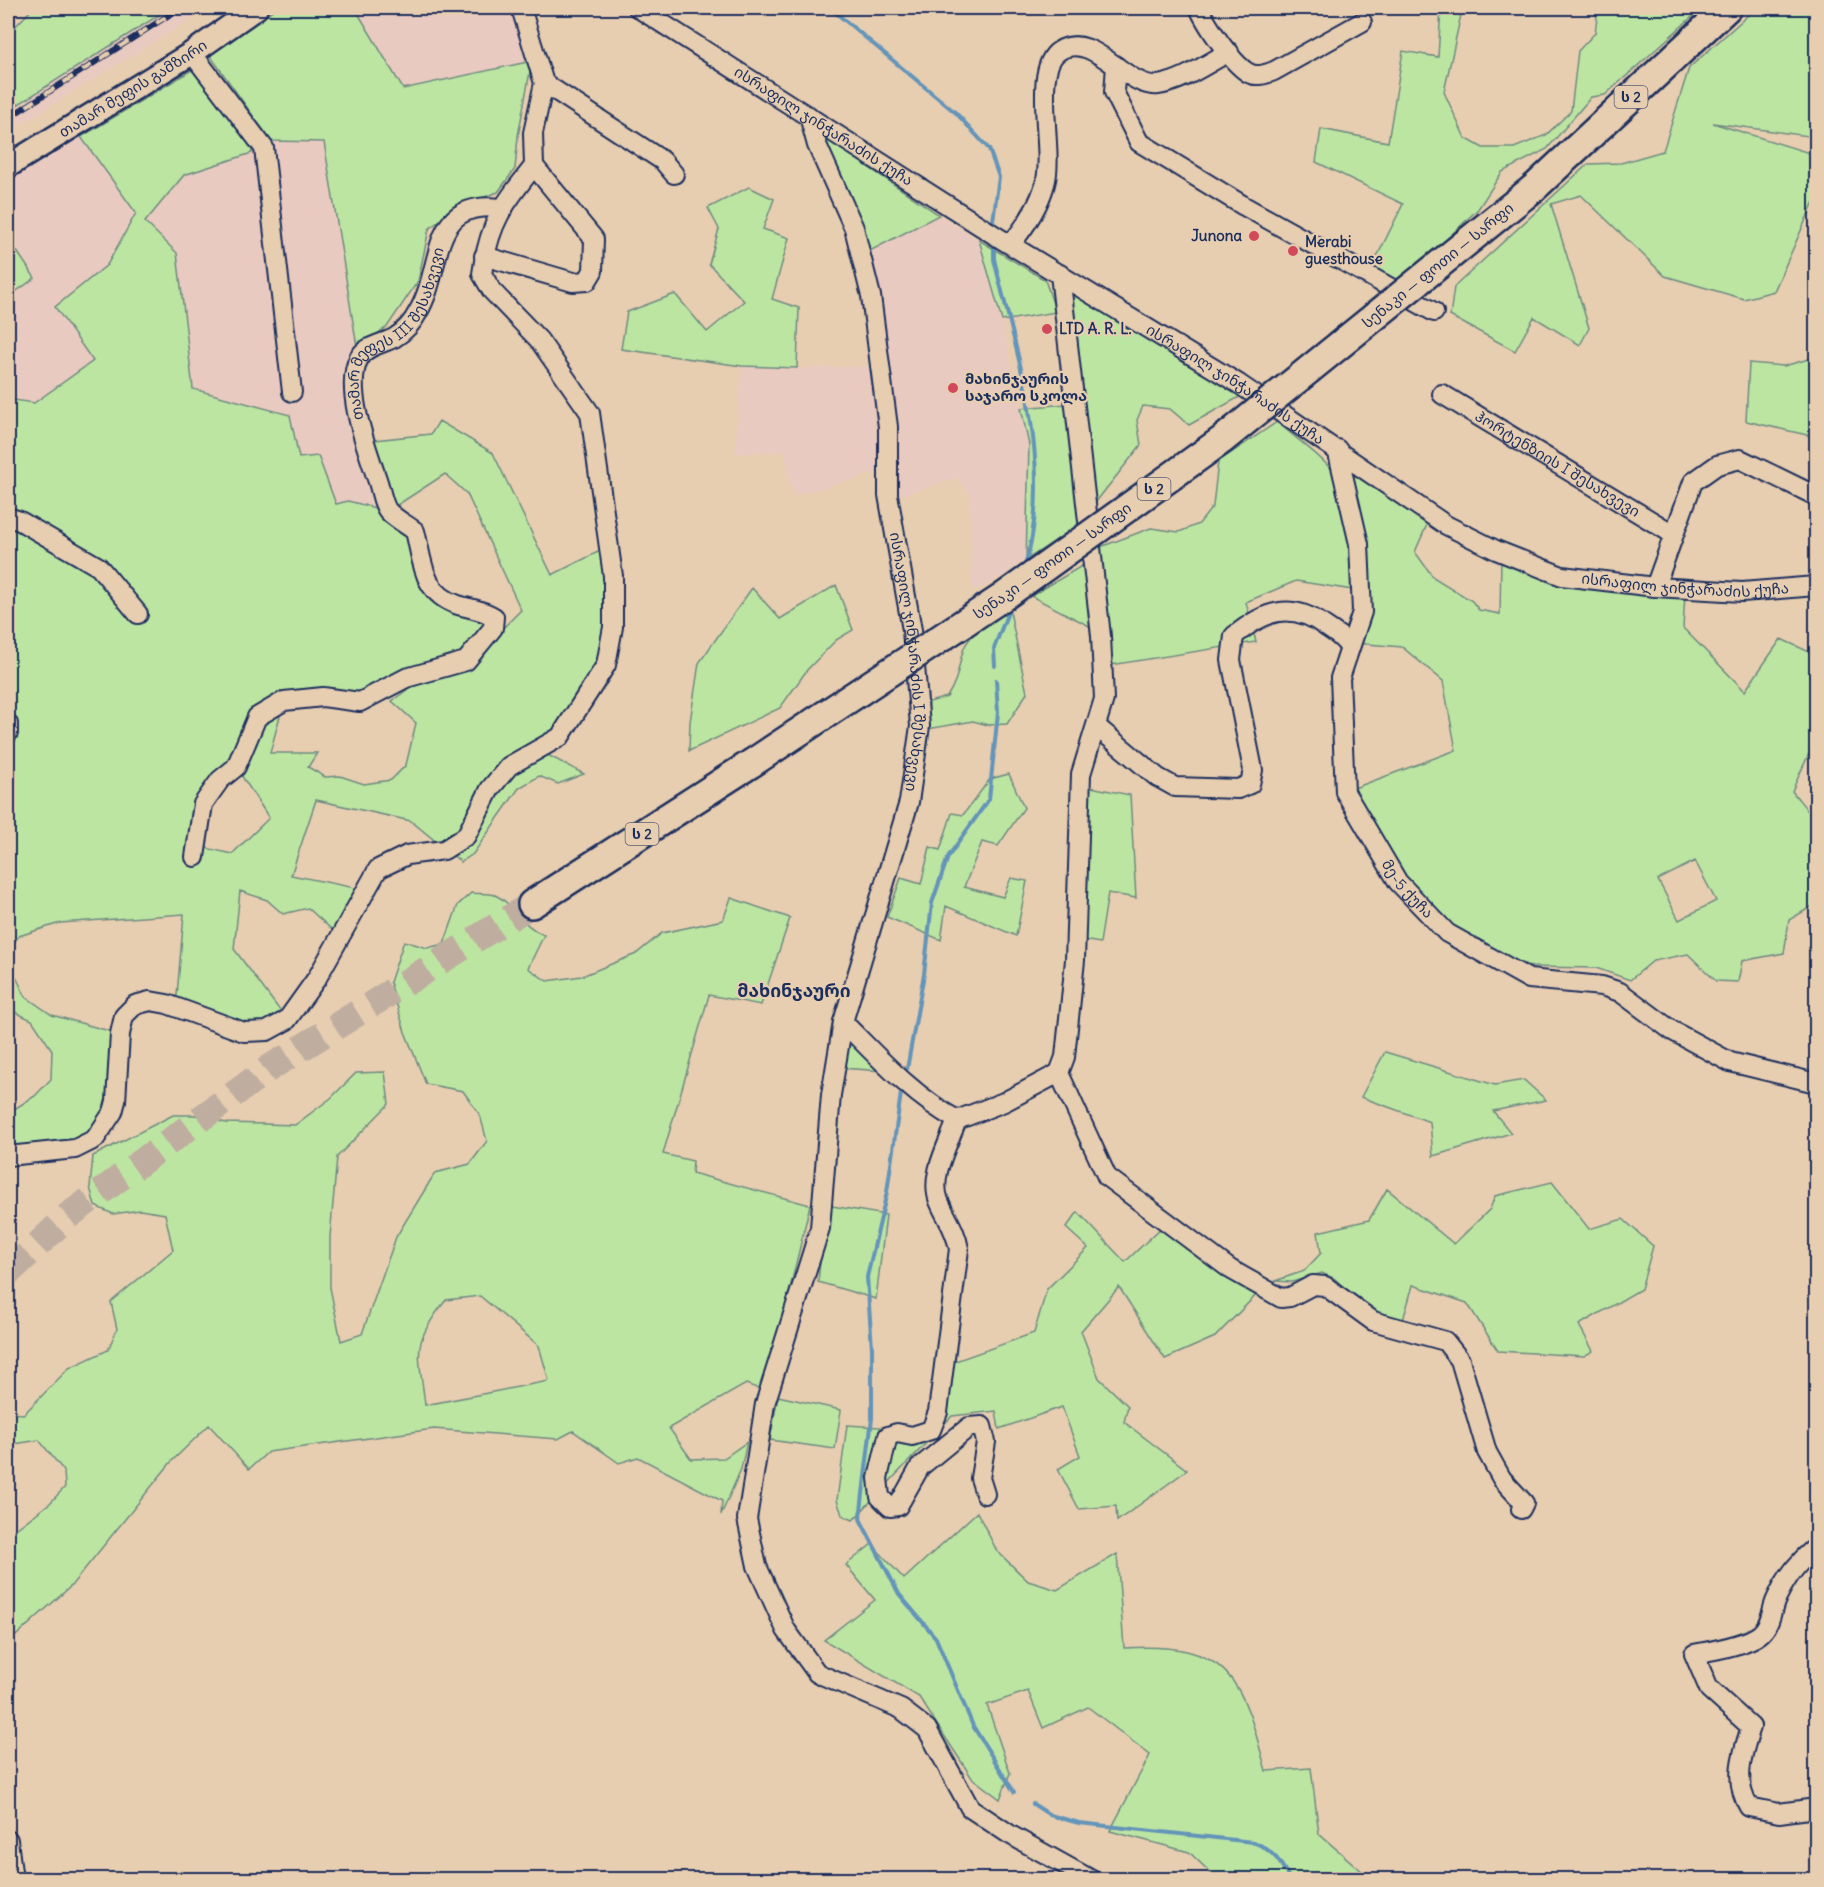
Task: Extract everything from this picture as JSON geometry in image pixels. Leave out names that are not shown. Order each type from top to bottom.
[{"type":"highway","name":"სენაკი — ფოთი — სარფი","points":[[532,904],[752,764],[1003,597],[1222,440],[1535,187],[1727,8]]},
{"type":"main road","name":"თამარ მეფის გამზირი","points":[[8,166],[192,53],[256,8]]},
{"type":"street","points":[[484,256],[573,282],[587,280],[593,271],[594,238],[534,166],[533,133],[544,83],[521,8]]},
{"type":"street","name":"ისრაფილ ჯინჭარაძის ქუჩა","points":[[638,8],[1011,244],[1239,384],[1446,525],[1496,550],[1562,576],[1655,587],[1742,592],[1816,586]]},
{"type":"street","points":[[1199,8],[1229,52],[1248,73],[1261,76],[1362,22]]},
{"type":"street","points":[[1011,244],[1024,228],[1046,183],[1049,153],[1045,79],[1048,63],[1059,51],[1071,47],[1088,49],[1101,55],[1142,83],[1156,86],[1169,82],[1229,52]]},
{"type":"street","points":[[192,53],[264,148],[292,392]]},
{"type":"street","points":[[1116,66],[1114,93],[1139,142],[1244,206],[1434,312]]},
{"type":"street","points":[[544,83],[663,161],[674,174]]},
{"type":"street","name":"ისრაფილ ჯინჭარაძის I შესახვევი","points":[[809,116],[817,146],[854,228],[871,296],[888,427],[888,495],[912,630],[920,726],[909,802],[843,1022],[831,1095],[820,1228],[765,1404],[747,1519],[758,1566],[786,1630],[817,1673],[901,1709],[927,1729],[970,1808],[1009,1834],[1092,1880]]},
{"type":"street","points":[[8,1155],[75,1149],[88,1144],[101,1132],[113,1112],[116,1101],[124,1016],[135,1005],[150,1001],[167,1004],[244,1032],[267,1031],[287,1020],[317,978],[378,869],[407,855],[444,850],[466,836],[490,789],[509,766],[560,737],[606,665],[613,627],[613,576],[590,413],[538,340],[492,291],[482,274],[484,256],[500,208],[534,166]]},
{"type":"street","name":"თამარ მეფეს III შესახვევი","points":[[195,857],[203,804],[220,780],[236,767],[257,717],[284,701],[322,697],[360,702],[406,678],[466,661],[493,628],[494,617],[484,611],[457,605],[441,596],[426,581],[415,531],[388,511],[365,441],[355,396],[358,359],[365,350],[395,338],[412,322],[429,292],[443,236],[454,216],[469,209],[500,208]]},
{"type":"street","points":[[985,1494],[980,1478],[986,1442],[982,1426],[969,1426],[920,1467],[898,1506],[890,1507],[880,1497],[878,1478],[888,1436],[897,1433],[912,1436],[931,1430],[938,1412],[958,1249],[953,1227],[939,1201],[937,1174],[957,1120],[1004,1102],[1059,1073],[1065,1057],[1075,960],[1081,774],[1104,699],[1101,636],[1060,274]]},
{"type":"street","name":"ჰორტენზიის I შესახვევი","points":[[1442,394],[1673,534]]},
{"type":"street","name":"მე-5 ქუჩა","points":[[1337,449],[1359,544],[1362,612],[1340,678],[1345,792],[1398,882],[1447,933],[1530,979],[1602,986],[1620,992],[1671,1030],[1730,1062],[1816,1083]]},
{"type":"street","points":[[1655,587],[1693,482],[1717,465],[1740,459],[1816,496]]},
{"type":"street","points":[[8,517],[20,521],[99,567],[138,614]]},
{"type":"street","points":[[1097,727],[1157,777],[1175,787],[1238,789],[1250,784],[1253,770],[1231,660],[1233,636],[1245,626],[1280,610],[1302,612],[1344,640],[1349,647]]},
{"type":"street","points":[[8,724],[8,733]]},
{"type":"street","points":[[843,1022],[906,1083],[938,1109],[957,1120]]},
{"type":"street","points":[[1059,1073],[1107,1177],[1230,1269],[1281,1298],[1290,1297],[1313,1286],[1325,1286],[1373,1321],[1445,1341],[1460,1360],[1487,1452],[1502,1479],[1524,1503],[1521,1509]]},
{"type":"street","points":[[1816,1547],[1791,1572],[1776,1600],[1768,1625],[1758,1636],[1717,1650],[1694,1654],[1709,1689],[1751,1727],[1743,1750],[1739,1777],[1741,1794],[1749,1807],[1779,1813],[1816,1808]]},
{"type":"street","points":[[8,1840],[13,1880]]},
{"type":"shaded area","points":[[170,8],[210,8],[8,132],[8,111]]},
{"type":"shaded area","points":[[355,8],[514,8],[532,61],[403,89]]},
{"type":"shaded area","points":[[81,137],[136,213],[107,265],[55,307],[93,361],[34,403],[8,399],[8,297],[35,278],[8,238],[8,179]]},
{"type":"shaded area","points":[[271,141],[324,142],[358,359],[355,378],[388,511],[336,504],[318,456],[299,459],[290,415],[193,389],[177,253],[145,222],[184,175],[252,153]]},
{"type":"shaded area","name":"მახინჯაურის საჯარო სკოლა","points":[[939,215],[979,240],[1002,321],[1029,445],[1026,560],[987,586],[972,590],[970,494],[957,478],[896,497],[868,252]]},
{"type":"shaded area","points":[[742,366],[797,368],[881,366],[889,469],[793,496],[784,451],[735,454]]},
{"type":"green space","points":[[33,8],[170,8],[8,111],[8,34]]},
{"type":"green space","points":[[276,8],[355,8],[403,89],[532,61],[518,136],[515,169],[498,192],[457,207],[429,229],[418,281],[387,327],[357,347],[324,142],[271,141],[209,54]]},
{"type":"green space","points":[[1441,8],[1497,8],[1500,14],[1462,10],[1444,92],[1465,138],[1483,148],[1514,148],[1546,135],[1571,111],[1578,51],[1595,33],[1597,18],[1594,8],[1702,8],[1605,95],[1591,97],[1547,149],[1502,172],[1478,209],[1414,271],[1401,294],[1368,275],[1403,204],[1316,162],[1321,129],[1388,142],[1403,51],[1438,57]]},
{"type":"green space","points":[[1756,8],[1816,8],[1816,137],[1713,123],[1816,155],[1816,197],[1774,291],[1744,299],[1665,276],[1581,195],[1551,204],[1589,328],[1580,345],[1534,317],[1515,351],[1450,316],[1454,287],[1588,164],[1621,163],[1663,151],[1689,68]]},
{"type":"green space","points":[[195,68],[250,142],[252,153],[184,175],[145,222],[177,253],[193,389],[290,415],[299,458],[318,456],[336,504],[348,501],[387,511],[365,441],[431,434],[439,421],[493,453],[552,575],[608,547],[606,665],[538,750],[584,774],[558,784],[539,776],[519,788],[473,854],[461,862],[411,821],[316,800],[291,875],[365,890],[339,936],[308,908],[283,914],[267,900],[240,891],[234,949],[287,1020],[267,1031],[176,1007],[184,914],[60,923],[19,936],[8,950],[8,526],[18,515],[8,505],[8,399],[34,403],[93,361],[55,307],[107,265],[136,213],[81,137]],"holes":[[[445,474],[467,494],[521,610],[497,634],[484,611],[426,581],[421,553],[388,511]],[[435,669],[392,701],[416,723],[406,765],[391,780],[364,784],[340,776],[325,777],[308,767],[317,753],[270,753],[284,701],[383,692]],[[236,767],[269,818],[232,854],[197,846],[220,780]]]},
{"type":"green space","points":[[822,136],[939,215],[868,252]]},
{"type":"green space","points":[[749,187],[774,199],[763,229],[789,238],[772,299],[799,308],[797,368],[742,366],[621,349],[627,312],[675,294],[707,332],[744,301],[709,264],[719,229],[708,208]]},
{"type":"green space","points":[[8,238],[35,278],[8,297]]},
{"type":"green space","points":[[979,240],[1045,280],[1056,312],[1002,321]]},
{"type":"green space","points":[[1067,285],[1243,395],[1189,425],[1170,409],[1143,406],[1137,420],[1141,445],[1091,508]]},
{"type":"green space","points":[[1816,357],[1816,437],[1746,421],[1749,363],[1784,366]]},
{"type":"green space","points":[[1067,404],[1083,523],[1026,560],[1029,445],[1021,408]]},
{"type":"green space","points":[[1277,422],[1318,456],[1337,479],[1349,526],[1353,590],[1296,581],[1246,602],[1256,642],[1111,665],[1095,549],[1151,528],[1179,532],[1199,524],[1213,506],[1218,462]]},
{"type":"green space","points":[[1345,462],[1429,520],[1415,552],[1433,577],[1472,601],[1479,610],[1500,614],[1501,557],[1685,594],[1683,628],[1745,691],[1781,639],[1816,655],[1816,738],[1792,791],[1814,822],[1815,829],[1811,844],[1816,845],[1816,904],[1789,920],[1784,953],[1742,961],[1738,982],[1716,981],[1688,954],[1653,961],[1630,980],[1596,968],[1532,967],[1447,933],[1402,880],[1349,790],[1456,750],[1443,681],[1402,647],[1356,643],[1369,608]],"holes":[[[1695,861],[1716,901],[1679,920],[1658,880]]]},
{"type":"green space","points":[[1085,564],[1093,628],[1031,596]]},
{"type":"green space","points":[[836,585],[853,630],[836,640],[807,670],[780,708],[689,751],[690,722],[699,663],[752,588],[780,619]]},
{"type":"green space","points":[[1009,607],[1027,693],[1007,724],[988,725],[973,721],[927,729],[929,702],[947,697],[956,678],[967,642],[983,625]]},
{"type":"green space","points":[[1009,774],[1024,808],[998,846],[982,842],[964,887],[1003,897],[1011,878],[1027,881],[1016,936],[946,906],[941,940],[887,917],[901,878],[921,884],[930,847],[940,850],[952,813],[963,815],[990,779]]},
{"type":"green space","points":[[1086,786],[1130,795],[1136,898],[1108,893],[1100,943],[1083,940]]},
{"type":"green space","points":[[471,893],[495,895],[508,904],[529,926],[544,935],[528,968],[547,981],[582,976],[636,954],[662,933],[723,920],[731,898],[790,918],[761,1005],[709,995],[663,1154],[693,1161],[692,1173],[810,1205],[778,1339],[762,1390],[746,1384],[669,1428],[691,1459],[724,1458],[747,1442],[741,1469],[721,1515],[722,1501],[638,1457],[619,1463],[573,1431],[558,1439],[434,1429],[268,1452],[249,1469],[209,1425],[172,1461],[71,1586],[8,1643],[8,1535],[50,1503],[65,1487],[64,1471],[39,1440],[8,1445],[8,1413],[24,1414],[69,1368],[108,1350],[117,1329],[111,1302],[173,1250],[165,1214],[140,1210],[113,1214],[95,1206],[90,1187],[93,1156],[173,1115],[195,1115],[226,1123],[295,1125],[331,1098],[356,1073],[385,1072],[389,1104],[337,1157],[330,1237],[330,1288],[341,1341],[362,1334],[396,1237],[435,1173],[470,1164],[487,1141],[480,1115],[463,1091],[426,1084],[405,1032],[390,982],[404,941],[427,948],[444,944],[458,905]],"holes":[[[480,1296],[539,1346],[549,1381],[425,1405],[420,1349],[427,1328],[446,1300]]]},
{"type":"green space","points":[[8,961],[26,997],[52,1015],[120,1034],[119,1075],[95,1139],[8,1156],[8,1113],[35,1096],[51,1079],[52,1050],[32,1020],[8,1009]]},
{"type":"green space","points":[[849,1036],[885,1071],[841,1068]]},
{"type":"green space","points":[[1385,1052],[1495,1085],[1524,1080],[1546,1100],[1493,1111],[1511,1133],[1433,1156],[1430,1122],[1361,1097]]},
{"type":"green space","points":[[1552,1182],[1589,1229],[1623,1219],[1653,1246],[1641,1289],[1579,1325],[1593,1351],[1584,1356],[1498,1351],[1467,1303],[1413,1285],[1401,1327],[1374,1317],[1335,1279],[1322,1273],[1292,1282],[1275,1281],[1304,1271],[1321,1253],[1318,1232],[1369,1220],[1387,1189],[1454,1244],[1490,1209],[1495,1196]]},
{"type":"green space","points":[[826,1205],[886,1215],[876,1299],[818,1282]]},
{"type":"green space","points":[[1078,1212],[1125,1262],[1163,1226],[1258,1293],[1215,1337],[1165,1359],[1119,1287],[1081,1331],[1099,1378],[1128,1406],[1124,1422],[1187,1470],[1117,1521],[1116,1506],[1079,1509],[1058,1469],[1080,1456],[1062,1407],[999,1429],[996,1411],[952,1416],[853,1520],[842,1515],[837,1500],[847,1425],[927,1430],[947,1364],[1034,1333],[1047,1289],[1088,1248],[1066,1228]]},
{"type":"green space","points":[[778,1396],[841,1410],[835,1449],[770,1440]]},
{"type":"green space","points":[[977,1512],[997,1551],[1028,1581],[1057,1590],[1117,1554],[1124,1648],[1188,1651],[1209,1660],[1226,1672],[1249,1712],[1266,1771],[1311,1768],[1319,1834],[1371,1879],[1217,1879],[1189,1852],[1110,1831],[1150,1755],[1088,1707],[1043,1728],[1028,1691],[987,1705],[1010,1773],[1000,1799],[972,1778],[919,1697],[824,1640],[875,1600],[846,1565],[872,1544],[904,1579]]},
{"type":"waterway","points":[[830,8],[956,113],[989,149],[999,177],[993,221]]},
{"type":"waterway","points":[[994,246],[994,259],[1030,413],[1035,453],[1036,492],[1033,531],[1024,569]]},
{"type":"waterway","points":[[995,666],[994,648],[1010,607]]},
{"type":"waterway","points":[[907,1069],[924,974],[932,903],[948,857],[989,799],[998,712],[996,680]]},
{"type":"waterway","points":[[901,1093],[887,1192],[867,1277],[872,1348],[872,1418],[860,1519],[899,1594],[936,1638],[973,1726],[1014,1792]]},
{"type":"waterway","points":[[1033,1804],[1050,1815],[1079,1823],[1253,1842],[1266,1848],[1275,1857],[1290,1880]]},
{"type":"tunnel","points":[[8,1273],[68,1216],[271,1067],[532,904]]},
{"type":"railway","points":[[8,118],[180,8]]},
{"type":"place","name":"Junona","points":[[1254,236]]},
{"type":"place","name":"Merabi guesthouse","points":[[1293,251]]},
{"type":"place","name":"LTD A. R. L.","points":[[1047,329]]},
{"type":"place","name":"მახინჯაურის საჯარო სკოლა","points":[[953,388]]},
{"type":"district","name":"მახინჯაური","points":[[794,991]]}]
